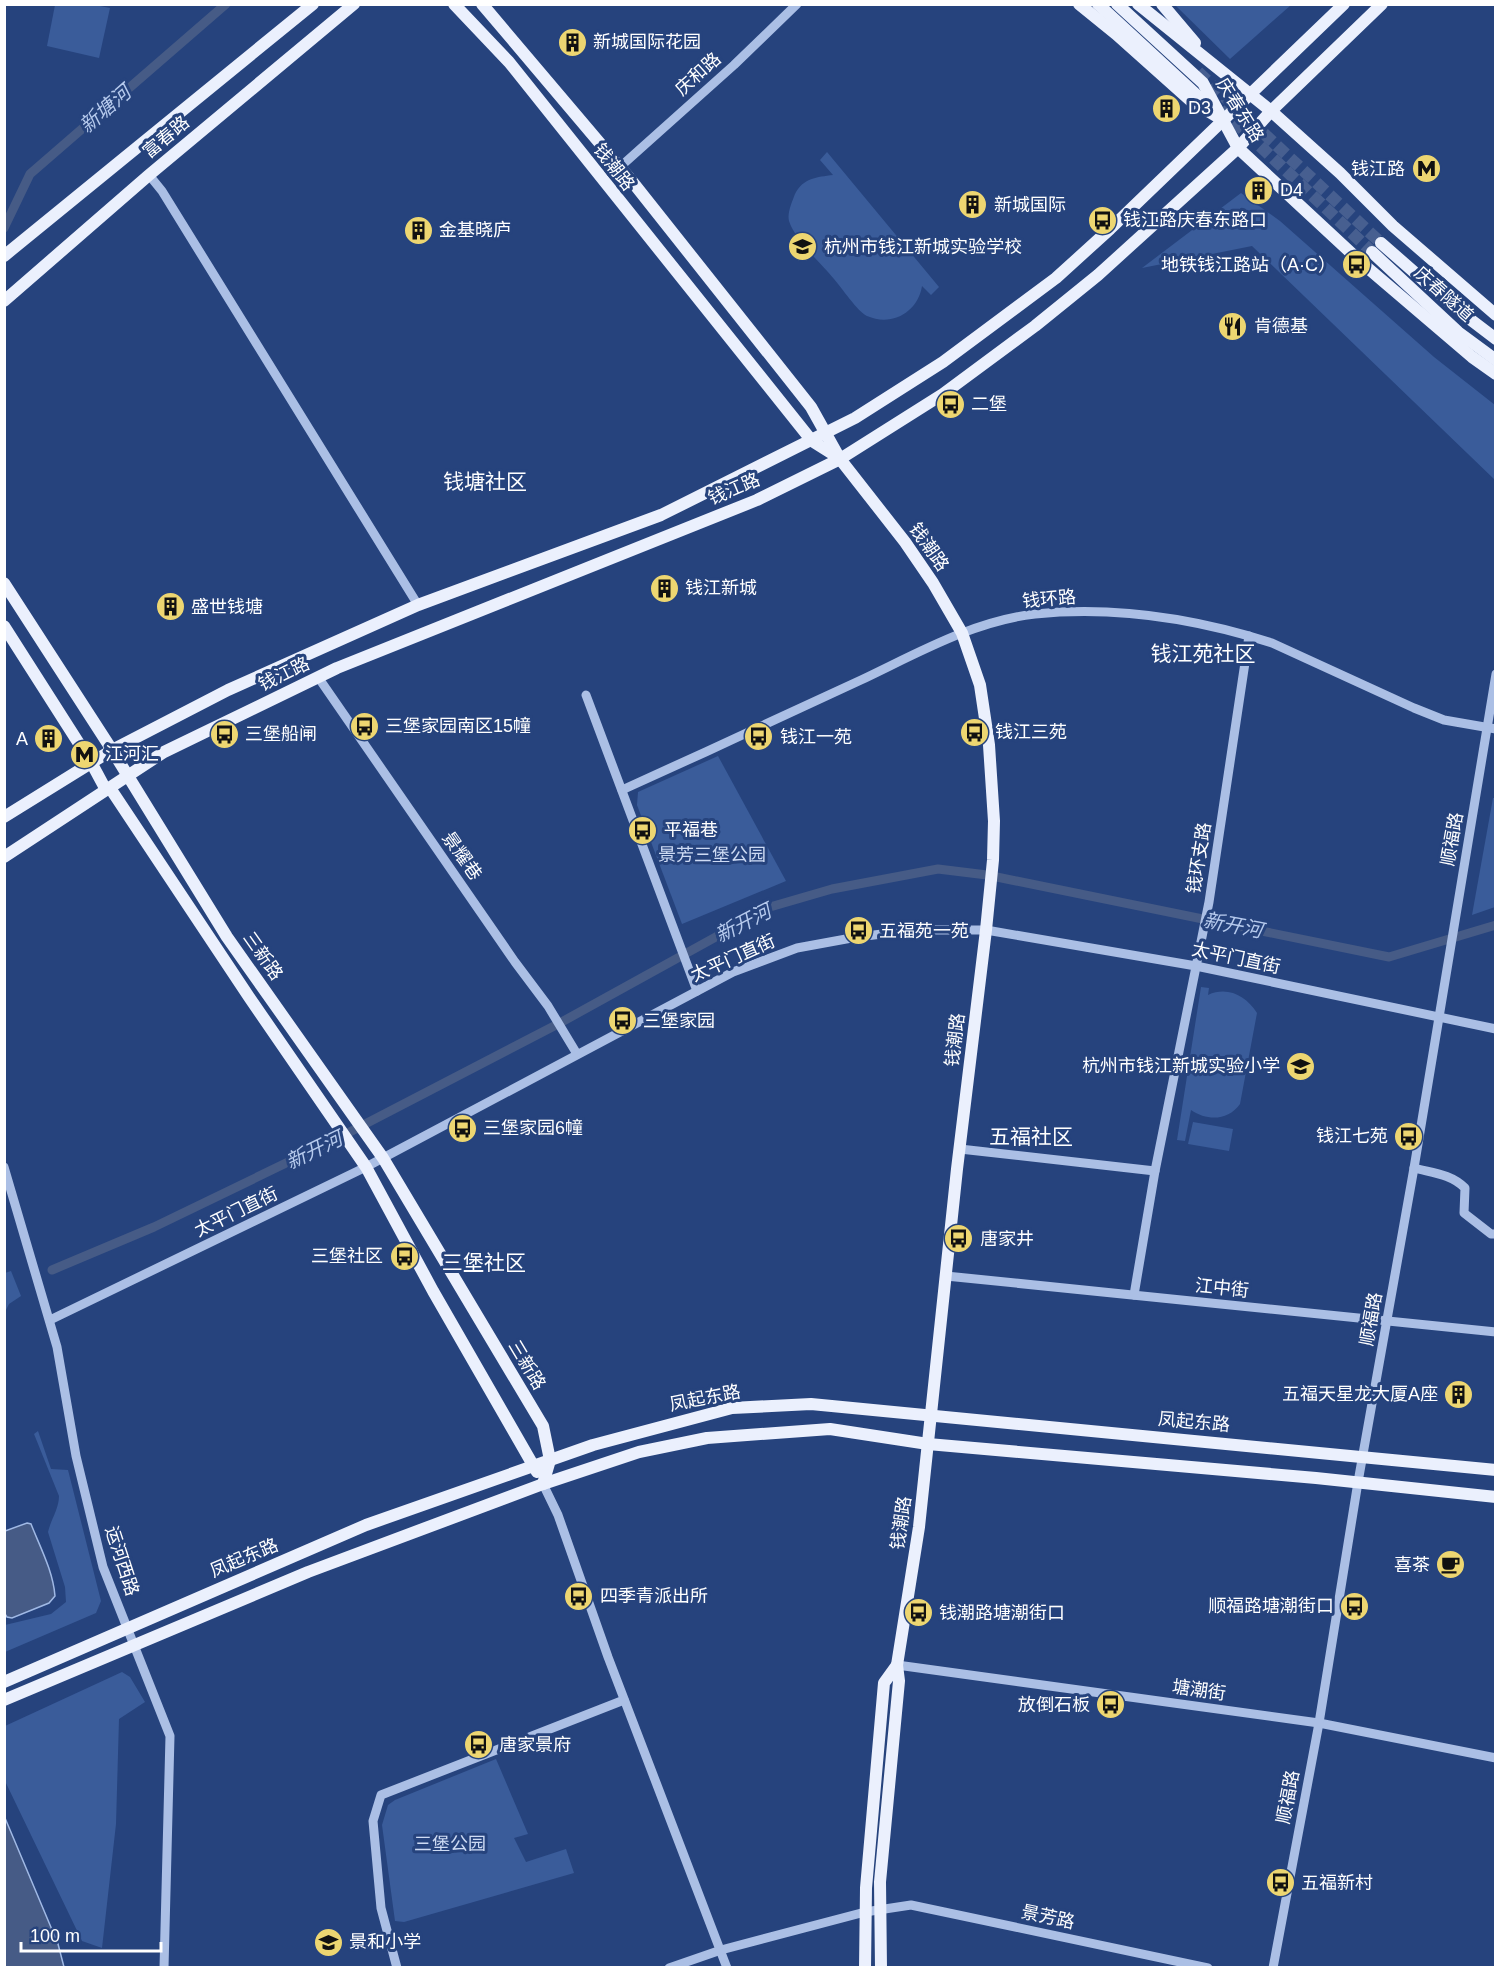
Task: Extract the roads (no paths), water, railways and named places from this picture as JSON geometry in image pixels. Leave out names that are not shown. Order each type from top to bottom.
[{"type":"main road","name":"富春路","points":[[4,256],[313,4]]},
{"type":"main road","name":"富春路","points":[[4,301],[149,175],[354,4]]},
{"type":"main road","name":"钱潮路","points":[[454,4],[508,62],[812,441],[840,459]]},
{"type":"main road","name":"钱潮路","points":[[482,4],[620,166],[811,407],[840,459],[904,542],[933,584],[962,633],[980,685],[989,745],[994,821],[993,860],[919,1527],[897,1665],[899,1681],[880,1882],[881,1968]]},
{"type":"main road","points":[[1079,4],[1191,101],[1224,120]]},
{"type":"main road","points":[[1098,4],[1224,120]]},
{"type":"main road","name":"庆春东路","points":[[1117,4],[1203,83],[1238,148],[1363,264],[1472,357],[1496,374]]},
{"type":"main road","name":"庆春东路","points":[[1138,4],[1271,111],[1340,173],[1393,226],[1496,315]]},
{"type":"main road","points":[[1162,4],[1216,66]]},
{"type":"main road","name":"钱江路","points":[[4,817],[112,750],[228,690],[418,605],[661,515],[855,418],[943,362],[1056,278],[1344,4]]},
{"type":"main road","name":"钱江路","points":[[4,857],[164,752],[318,677],[571,573],[757,500],[840,459],[943,394],[1035,326],[1098,275],[1238,148],[1271,111],[1382,4]]},
{"type":"main road","name":"庆春隧道","points":[[1496,339],[1376,247],[1458,332],[1496,360]]},
{"type":"main road","name":"三新路","points":[[4,583],[112,750],[227,937],[383,1158],[543,1426],[550,1460],[543,1484]]},
{"type":"main road","name":"三新路","points":[[4,626],[108,789],[366,1167],[433,1291],[543,1484]]},
{"type":"main road","name":"凤起东路","points":[[4,1682],[366,1525],[633,1433],[732,1408],[811,1404],[1496,1470]]},
{"type":"main road","name":"凤起东路","points":[[5,1700],[308,1572],[543,1484],[639,1452],[707,1438],[830,1429],[928,1444],[1358,1482],[1496,1497]]},
{"type":"main road","name":"钱潮路","points":[[865,1968],[865,1912],[884,1683],[897,1665]]},
{"type":"street","name":"庆和路","points":[[620,166],[734,65],[797,4]]},
{"type":"street","points":[[149,175],[168,201],[418,605]]},
{"type":"street","name":"钱环路","points":[[622,790],[962,633],[1034,614],[1121,613],[1168,618],[1249,636],[1272,643],[1444,720],[1492,728]]},
{"type":"street","name":"钱环支路","points":[[1134,1295],[1155,1171],[1209,902],[1249,636]]},
{"type":"street","name":"顺福路","points":[[1273,1968],[1319,1723],[1449,954],[1492,728],[1496,674]]},
{"type":"street","name":"景耀巷","points":[[318,677],[515,962],[548,1006],[577,1054]]},
{"type":"street","points":[[586,695],[697,991]]},
{"type":"street","name":"太平门直街","points":[[50,1320],[366,1167],[733,972],[797,948],[857,937],[915,930],[986,930],[1196,966],[1496,1029]]},
{"type":"street","points":[[960,1149],[1155,1171]]},
{"type":"street","name":"运河西路","points":[[4,1167],[57,1347],[76,1456],[103,1566],[170,1736],[164,1968]]},
{"type":"street","points":[[1414,1168],[1450,1176],[1460,1183],[1465,1188],[1464,1213],[1491,1234],[1496,1234]]},
{"type":"street","name":"江中街","points":[[946,1276],[1496,1332]]},
{"type":"street","points":[[543,1484],[558,1515],[624,1700],[727,1968]]},
{"type":"street","name":"塘潮街","points":[[897,1665],[1319,1723],[1496,1758]]},
{"type":"street","points":[[397,1968],[381,1908],[373,1821],[381,1796],[624,1700]]},
{"type":"street","name":"景芳路","points":[[669,1968],[721,1950],[865,1912],[910,1905],[1208,1968]]},
{"type":"waterway","name":"新塘河","points":[[4,228],[30,174],[226,4]]},
{"type":"waterway","name":"新开河","points":[[52,1270],[154,1227],[342,1136],[558,1024],[770,907],[832,889],[938,869],[987,875],[1389,957],[1496,925]]},
{"type":"tunnel","points":[[1198,72],[1381,243]]},
{"type":"tunnel","points":[[1221,109],[1372,252]]},
{"type":"place","name":"新城国际花园","points":[[572,42]]},
{"type":"place","name":"D3","points":[[1167,108]]},
{"type":"place","name":"钱江路","points":[[1426,169]]},
{"type":"place","name":"D4","points":[[1259,190]]},
{"type":"place","name":"新城国际","points":[[973,205]]},
{"type":"place","name":"钱江路庆春东路口","points":[[1102,220]]},
{"type":"place","name":"金基晓庐","points":[[418,230]]},
{"type":"place","name":"杭州市钱江新城实验学校","points":[[803,247]]},
{"type":"place","name":"地铁钱江路站（A·C）","points":[[1357,265]]},
{"type":"place","name":"肯德基","points":[[1233,326]]},
{"type":"place","name":"二堡","points":[[950,404]]},
{"type":"place","name":"钱江新城","points":[[664,588]]},
{"type":"place","name":"盛世钱塘","points":[[170,607]]},
{"type":"place","name":"三堡家园南区15幢","points":[[364,726]]},
{"type":"place","name":"钱江三苑","points":[[974,732]]},
{"type":"place","name":"三堡船闸","points":[[224,734]]},
{"type":"place","name":"钱江一苑","points":[[759,737]]},
{"type":"place","name":"A","points":[[49,739]]},
{"type":"place","name":"江河汇","points":[[84,754]]},
{"type":"place","name":"平福巷","points":[[643,830]]},
{"type":"place","name":"五福苑一苑","points":[[858,931]]},
{"type":"place","name":"三堡家园","points":[[622,1021]]},
{"type":"place","name":"杭州市钱江新城实验小学","points":[[1301,1066]]},
{"type":"place","name":"三堡家园6幢","points":[[462,1128]]},
{"type":"place","name":"钱江七苑","points":[[1409,1136]]},
{"type":"place","name":"唐家井","points":[[959,1239]]},
{"type":"place","name":"三堡社区","points":[[404,1256]]},
{"type":"place","name":"五福天星龙大厦A座","points":[[1459,1394]]},
{"type":"place","name":"喜茶","points":[[1451,1565]]},
{"type":"place","name":"四季青派出所","points":[[579,1596]]},
{"type":"place","name":"顺福路塘潮街口","points":[[1355,1606]]},
{"type":"place","name":"钱潮路塘潮街口","points":[[918,1613]]},
{"type":"place","name":"放倒石板","points":[[1111,1705]]},
{"type":"place","name":"唐家景府","points":[[478,1745]]},
{"type":"place","name":"五福新村","points":[[1280,1883]]},
{"type":"place","name":"景和小学","points":[[328,1942]]},
{"type":"district","name":"钱塘社区","points":[[485,481]]},
{"type":"district","name":"钱江苑社区","points":[[1203,653]]},
{"type":"district","name":"五福社区","points":[[1031,1136]]},
{"type":"district","name":"三堡社区","points":[[484,1262]]},
{"type":"park label","name":"景芳三堡公园","points":[[712,855]]},
{"type":"park label","name":"三堡公园","points":[[450,1844]]}]
